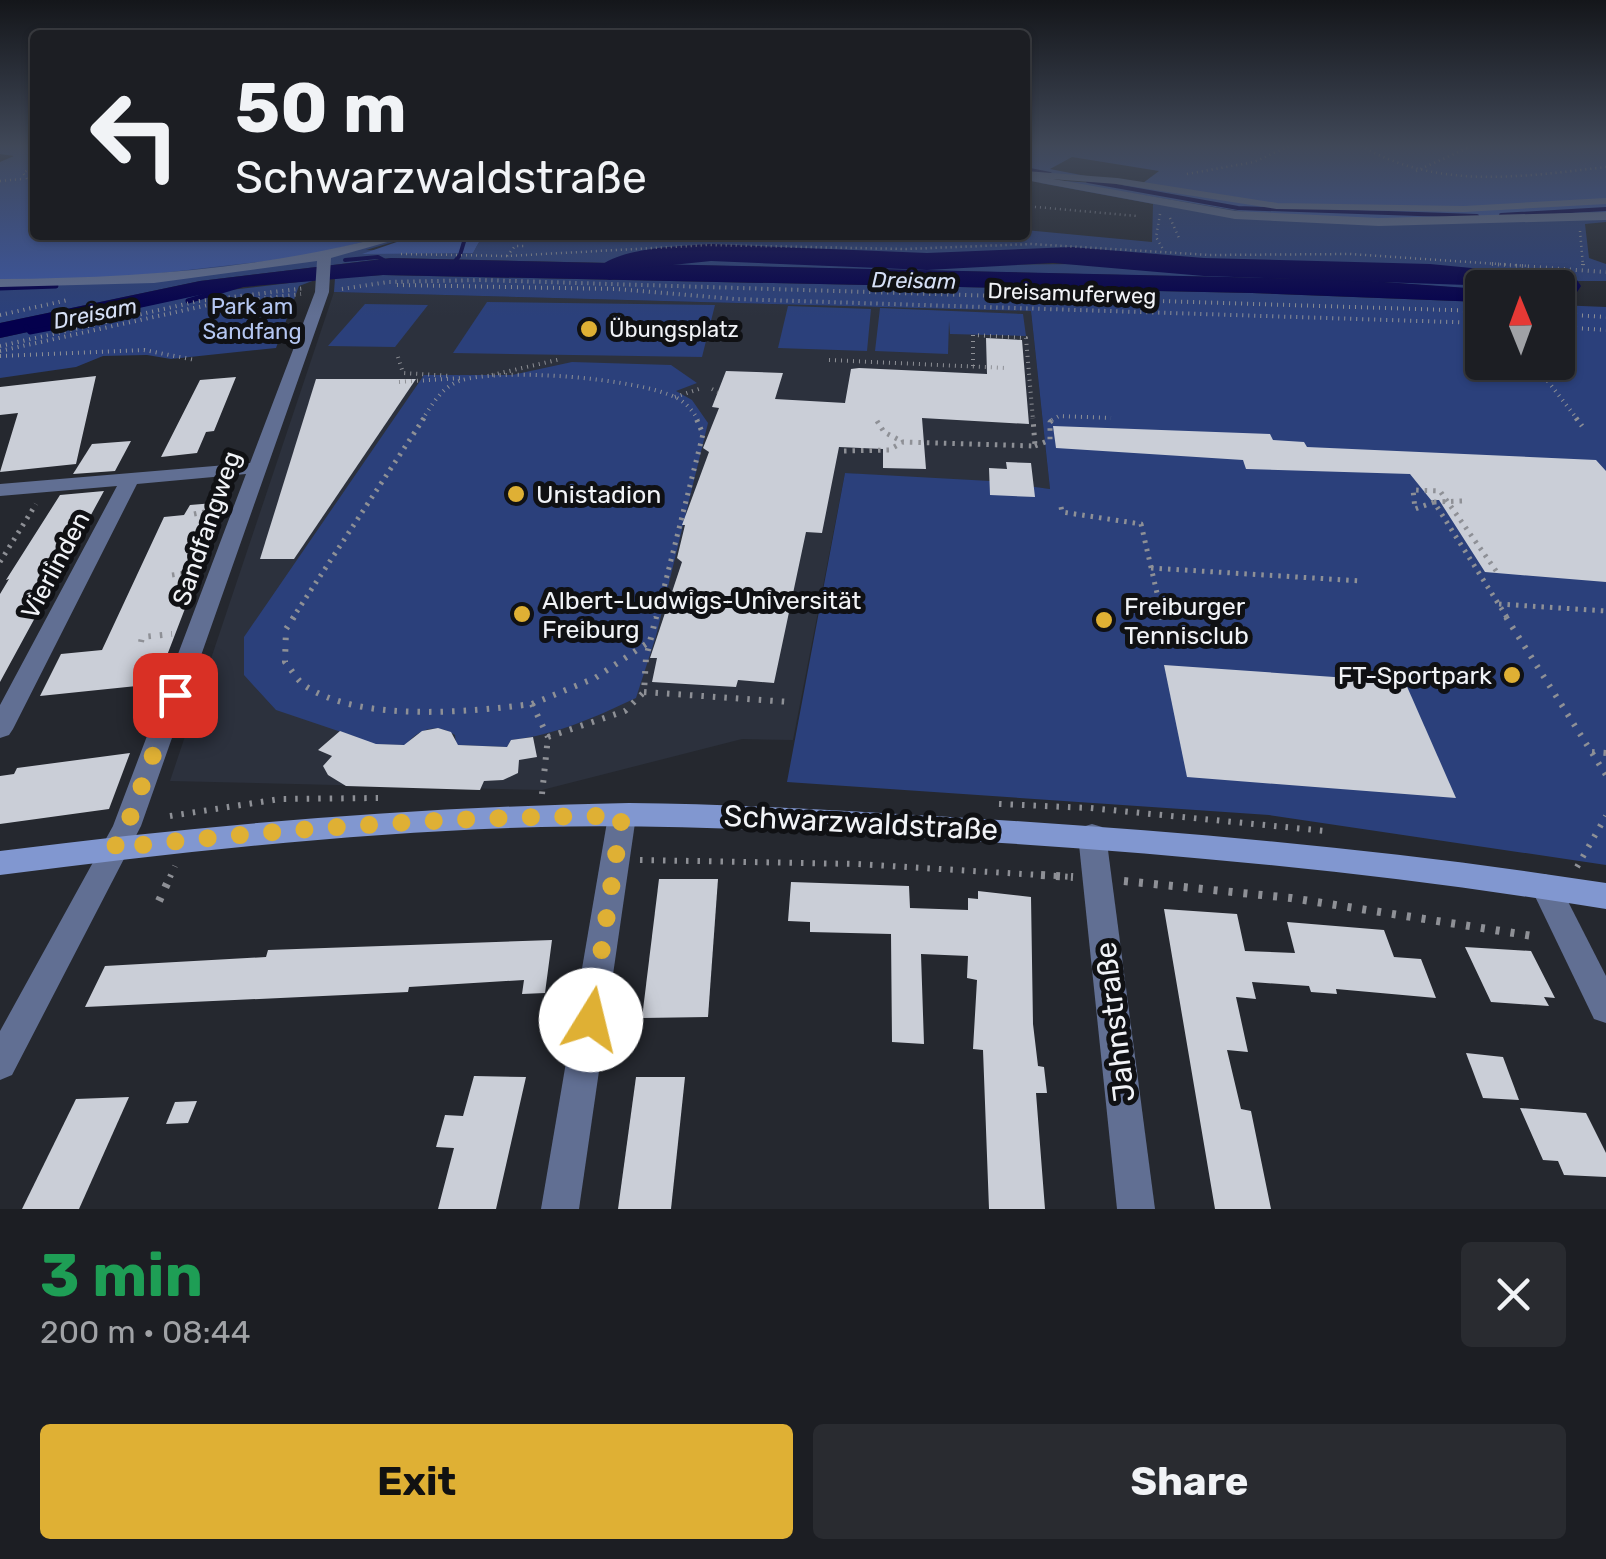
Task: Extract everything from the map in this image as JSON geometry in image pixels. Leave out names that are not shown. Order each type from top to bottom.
[{"type":"main road","name":"Schwarzwaldstraße","points":[[0,863],[273,830],[536,816],[719,815],[1092,836],[1298,854],[1606,896]]},
{"type":"street","points":[[1167,202],[1235,215],[1379,222],[1606,216]]},
{"type":"street","points":[[0,283],[133,280],[325,259],[389,240]]},
{"type":"street","points":[[324,286],[325,259]]},
{"type":"street","name":"Sandfangweg","points":[[114,848],[127,826],[324,286]]},
{"type":"street","points":[[0,490],[255,468]]},
{"type":"street","name":"Vierlinden","points":[[0,729],[130,478]]},
{"type":"street","points":[[560,1209],[622,816]]},
{"type":"street","name":"Jahnstraße","points":[[1092,836],[1136,1209]]},
{"type":"street","points":[[0,1064],[114,848]]},
{"type":"street","points":[[1544,886],[1606,1010]]},
{"type":"lane","points":[[1255,202],[1464,209],[1581,202]]},
{"type":"path","points":[[1030,206],[1140,217]]},
{"type":"path","points":[[1580,218],[1581,268],[1585,272]]},
{"type":"path","points":[[1157,231],[1165,252]]},
{"type":"path","points":[[762,245],[764,240]]},
{"type":"path","points":[[389,254],[507,256],[658,246],[906,249],[1030,244],[1165,252],[1350,254],[1606,272]]},
{"type":"path","points":[[507,256],[515,246],[528,246]]},
{"type":"path","points":[[0,351],[208,305],[324,286],[362,287],[411,281],[1465,310]]},
{"type":"path","name":"Dreisamuferweg","points":[[362,287],[498,285],[735,299],[1465,322]]},
{"type":"path","points":[[1575,315],[1606,317]]},
{"type":"path","points":[[1575,328],[1606,330]]},
{"type":"path","points":[[973,366],[973,335],[1026,338],[1035,446]]},
{"type":"path","points":[[0,351],[144,350],[195,360]]},
{"type":"path","points":[[398,357],[403,373],[465,378]]},
{"type":"path","points":[[560,360],[458,381],[438,396],[286,629],[280,646],[282,662],[296,678],[323,693],[399,712],[491,711],[532,704],[594,682],[652,640]]},
{"type":"path","points":[[829,360],[1006,368]]},
{"type":"path","points":[[399,382],[465,378],[628,382],[675,397],[690,407],[703,434],[646,658],[644,692],[625,711],[548,737]]},
{"type":"path","points":[[1547,380],[1582,426]]},
{"type":"path","points":[[675,397],[698,389]]},
{"type":"path","points":[[878,421],[884,432],[903,442],[1035,446],[1050,440],[1050,422],[1059,416],[1111,418]]},
{"type":"path","points":[[844,451],[889,450],[903,442]]},
{"type":"path","points":[[0,562],[48,485]]},
{"type":"path","points":[[1462,502],[1450,502],[1434,502],[1414,509],[1413,490],[1440,491],[1450,502],[1499,575]]},
{"type":"path","points":[[1434,502],[1606,775]]},
{"type":"path","points":[[1061,507],[1062,512],[1141,524],[1168,643]]},
{"type":"path","points":[[1151,568],[1362,581]]},
{"type":"path","points":[[1499,604],[1606,611]]},
{"type":"path","points":[[141,642],[142,638],[200,630]]},
{"type":"path","points":[[644,692],[790,702]]},
{"type":"path","points":[[532,704],[548,737],[536,816]]},
{"type":"path","points":[[1592,752],[1606,754]]},
{"type":"path","points":[[1576,869],[1606,816]]},
{"type":"shaded area","points":[[0,202],[30,202],[30,240],[371,240],[303,257],[126,277],[0,281]]},
{"type":"shaded area","points":[[1187,202],[1606,202],[1606,212],[1376,220],[1245,212]]},
{"type":"shaded area","points":[[403,240],[480,240],[473,253],[362,254]]},
{"type":"shaded area","name":"Albert-Ludwigs-Universität Freiburg","points":[[334,292],[1031,311],[1050,489],[845,473],[793,740],[742,739],[542,790],[170,781]]},
{"type":"green space","points":[[1144,202],[1187,202],[1245,212],[1606,212],[1606,222],[1585,224],[1589,258],[1606,264],[1606,281],[1575,281],[1575,270],[1465,270],[1465,273],[1371,265],[1191,264],[1030,252],[953,257],[756,251],[659,253],[612,263],[391,258],[200,281],[0,323],[0,281],[348,240],[400,240],[366,250],[473,253],[480,240],[1030,240],[1030,230],[1152,242],[1153,204]]},
{"type":"green space","points":[[733,256],[905,265],[1084,264],[1138,270],[1391,270],[1465,278],[1465,288],[1356,280],[636,264],[637,260]]},
{"type":"green space","points":[[383,275],[1252,293],[1465,301],[1465,380],[1575,380],[1575,306],[1606,307],[1606,865],[1269,815],[787,782],[845,473],[990,481],[1050,489],[1031,311],[334,292],[335,278]]},
{"type":"green space","name":"Park am Sandfang","points":[[315,280],[299,286],[276,348],[171,359],[103,356],[76,367],[0,378],[0,338],[205,293]]},
{"type":"green space","name":"Übungsplatz","points":[[487,302],[715,305],[702,357],[453,353]]},
{"type":"green space","points":[[365,304],[428,305],[395,347],[328,346]]},
{"type":"green space","points":[[788,306],[871,309],[867,351],[778,348]]},
{"type":"green space","points":[[880,308],[1023,314],[1026,336],[950,334],[949,321],[948,354],[875,351]]},
{"type":"green space","name":"Unistadion","points":[[572,362],[671,365],[697,383],[676,391],[692,400],[708,423],[656,636],[636,698],[560,730],[511,740],[507,747],[456,745],[455,735],[435,728],[416,735],[406,745],[355,744],[356,737],[276,710],[244,675],[244,637],[424,375],[512,375]]},
{"type":"water","name":"Dreisam","points":[[391,258],[1356,280],[1465,288],[1465,301],[1252,293],[383,275],[232,288],[0,338],[0,323],[200,281]]},
{"type":"building","points":[[986,338],[1022,340],[1029,424],[922,418],[926,469],[883,468],[883,449],[839,447],[822,533],[806,532],[774,683],[738,680],[736,687],[652,682],[657,658],[650,658],[682,562],[677,558],[682,525],[709,452],[703,448],[719,408],[712,407],[726,371],[783,373],[775,399],[845,403],[851,369],[987,374]]},
{"type":"building","points":[[96,376],[76,464],[0,472],[18,413],[0,415],[0,387]]},
{"type":"building","points":[[236,377],[214,431],[206,432],[197,453],[161,457],[200,380]]},
{"type":"building","points":[[316,379],[416,379],[294,559],[260,559]]},
{"type":"building","points":[[1053,426],[1270,434],[1273,440],[1304,442],[1307,447],[1596,460],[1606,471],[1606,582],[1485,572],[1439,500],[1431,500],[1410,474],[1246,469],[1243,460],[1056,448]]},
{"type":"building","points":[[131,441],[115,471],[73,474],[92,444]]},
{"type":"building","points":[[1006,462],[1031,463],[1035,497],[990,495],[989,468],[1007,469]]},
{"type":"building","points":[[104,491],[0,682],[0,594],[9,579],[6,580],[60,495]]},
{"type":"building","points":[[226,502],[156,684],[40,696],[61,654],[102,650],[164,517],[184,515],[190,505]]},
{"type":"building","points":[[1164,665],[1405,682],[1456,798],[1187,777]]},
{"type":"building","points":[[438,728],[451,732],[458,745],[507,747],[511,740],[533,737],[537,757],[519,760],[518,773],[503,780],[484,781],[480,790],[346,786],[328,775],[323,766],[332,756],[318,750],[340,731],[376,744],[404,745],[422,731]]},
{"type":"building","points":[[130,753],[109,809],[0,824],[0,776],[14,774],[17,768]]},
{"type":"building","points":[[659,879],[718,879],[708,1017],[642,1018]]},
{"type":"building","points":[[791,882],[909,886],[910,908],[968,910],[968,898],[978,899],[978,891],[1031,897],[1033,1024],[1038,1066],[1044,1067],[1047,1093],[1036,1093],[1045,1209],[989,1209],[983,1050],[973,1049],[977,980],[967,978],[968,956],[921,954],[924,1044],[892,1042],[891,934],[810,932],[810,922],[788,921]]},
{"type":"building","points":[[1164,909],[1237,914],[1245,951],[1295,953],[1287,922],[1384,930],[1394,957],[1421,959],[1436,998],[1336,989],[1337,994],[1311,992],[1309,986],[1252,982],[1256,999],[1236,997],[1248,1052],[1227,1050],[1241,1109],[1251,1111],[1271,1209],[1215,1209]]},
{"type":"building","points":[[552,940],[545,993],[522,994],[524,980],[409,987],[408,992],[85,1007],[105,966],[266,957],[268,950]]},
{"type":"building","points":[[1465,947],[1531,951],[1555,998],[1544,997],[1549,1006],[1491,1002]]},
{"type":"building","points":[[1466,1053],[1503,1057],[1519,1100],[1483,1098]]},
{"type":"building","points":[[474,1076],[526,1077],[496,1209],[438,1209],[454,1148],[436,1147],[445,1115],[463,1116]]},
{"type":"building","points":[[636,1077],[685,1077],[671,1209],[618,1209]]},
{"type":"building","points":[[129,1097],[79,1209],[22,1209],[76,1099]]},
{"type":"building","points":[[197,1101],[188,1123],[166,1124],[175,1102]]},
{"type":"building","points":[[1520,1108],[1586,1113],[1606,1153],[1606,1177],[1564,1175],[1558,1161],[1543,1160]]},
{"type":"waterway","points":[[1207,202],[1238,208],[1477,216]]},
{"type":"waterway","points":[[1501,215],[1606,209]]},
{"type":"waterway","points":[[451,266],[464,240]]},
{"type":"waterway","points":[[610,271],[671,255],[755,252],[927,261],[1053,255],[1204,267],[1465,275]]},
{"type":"waterway","points":[[345,260],[378,257],[389,263]]},
{"type":"waterway","points":[[188,301],[241,285]]},
{"type":"waterway","points":[[0,288],[56,286]]},
{"type":"waterway","points":[[26,327],[30,332],[125,314]]},
{"type":"place","name":"Übungsplatz","points":[[589,329]]},
{"type":"place","name":"Unistadion","points":[[516,494]]},
{"type":"place","name":"Albert-Ludwigs-Universität Freiburg","points":[[522,614]]},
{"type":"place","name":"Freiburger Tennisclub","points":[[1104,620]]},
{"type":"place","name":"FT-Sportpark","points":[[1512,675]]},
{"type":"route","points":[[175,695],[127,826],[114,848],[273,830],[536,816],[622,816],[591,1020]]}]
